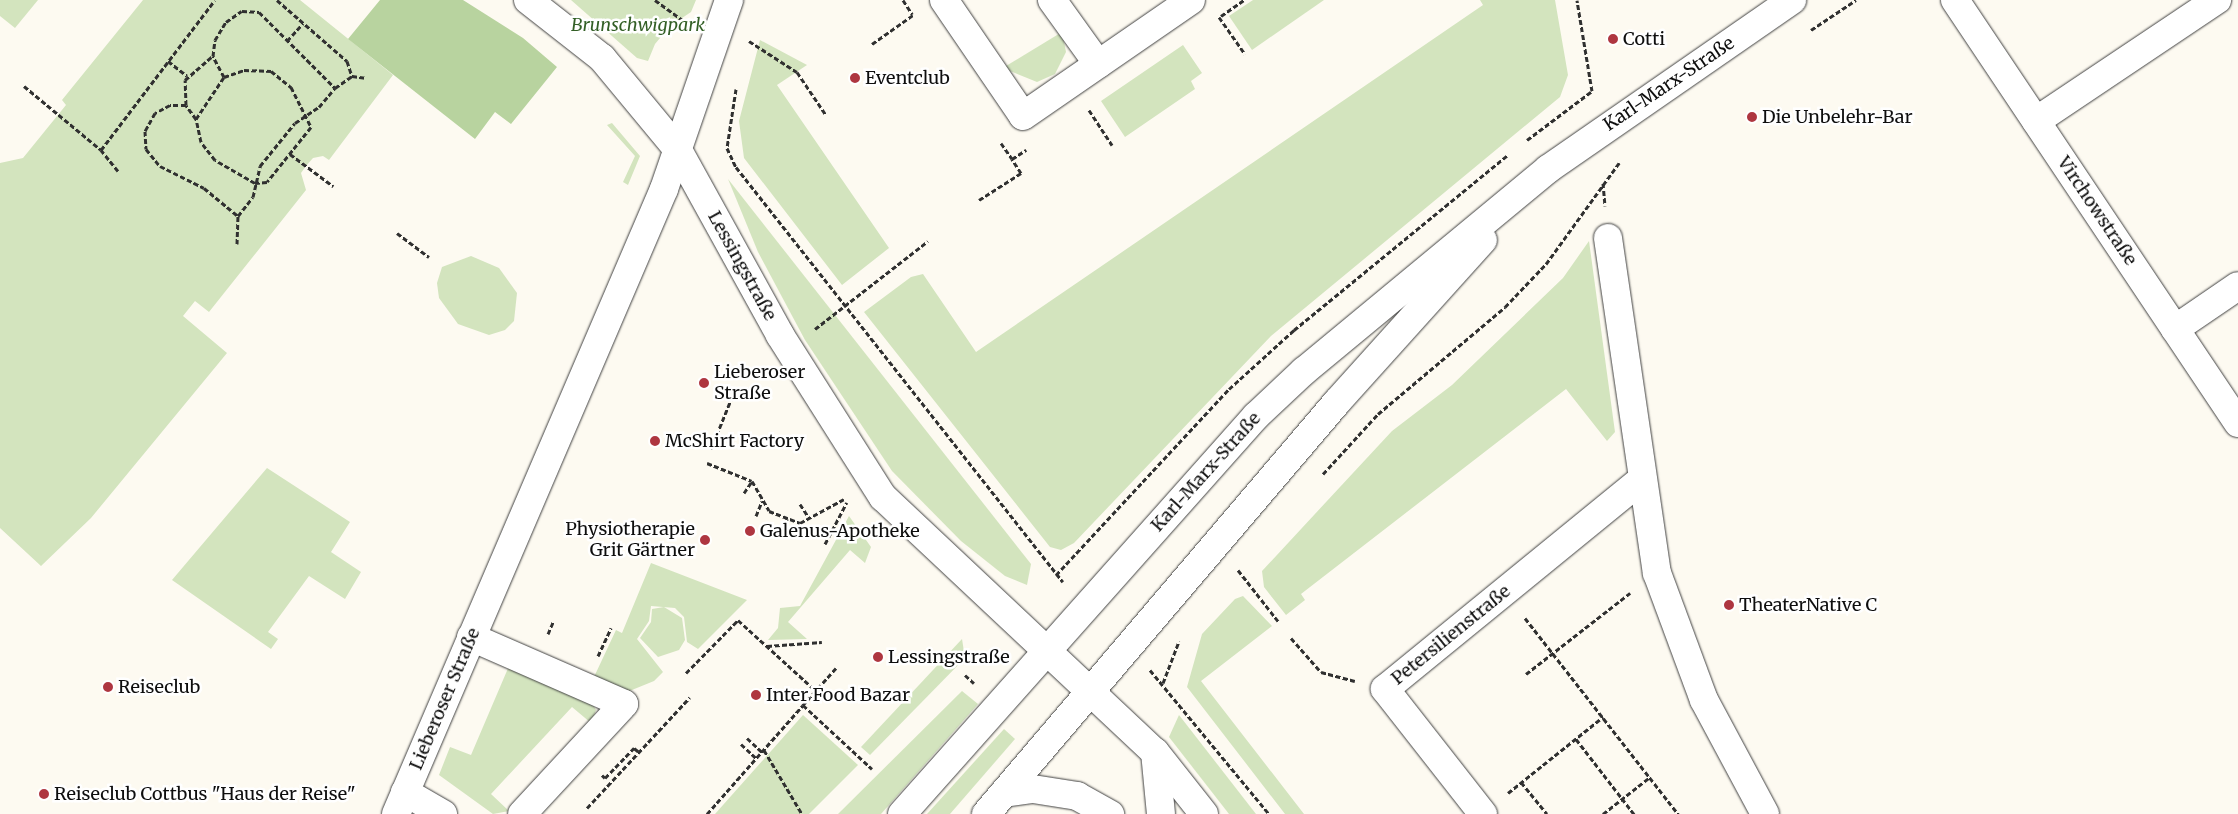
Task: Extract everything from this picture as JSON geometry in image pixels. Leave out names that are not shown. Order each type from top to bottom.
[{"type":"street","name":"Lessingstraße","points":[[528,0],[602,58],[678,150],[780,335],[883,497],[1156,752],[1204,814]]},
{"type":"street","name":"Lieberoser Straße","points":[[400,803],[678,150],[729,0]]},
{"type":"street","points":[[944,0],[1023,116],[1191,0]]},
{"type":"street","points":[[1052,0],[1098,64]]},
{"type":"street","name":"Karl-Marx-Straße","points":[[902,814],[1256,416],[1548,169],[1593,136],[1792,0]]},
{"type":"street","name":"Virchowstraße","points":[[1955,0],[2238,423]]},
{"type":"street","points":[[2036,121],[2217,0]]},
{"type":"street","name":"Karl-Marx-Straße","points":[[986,814],[1094,693],[1337,402],[1548,169]]},
{"type":"street","points":[[1608,238],[1640,481],[1657,573],[1704,700],[1766,814]]},
{"type":"street","points":[[2175,329],[2238,286]]},
{"type":"street","name":"Petersilienstraße","points":[[1483,813],[1385,689],[1640,481]]},
{"type":"street","points":[[471,637],[624,704],[522,814]]},
{"type":"street","points":[[1156,752],[1161,814]]},
{"type":"street","points":[[1004,793],[1033,789],[1077,796],[1110,814]]},
{"type":"street","points":[[400,803],[443,814]]},
{"type":"path","points":[[101,150],[215,0]]},
{"type":"path","points":[[277,0],[347,61],[352,76]]},
{"type":"path","points":[[1577,0],[1592,91]]},
{"type":"path","points":[[196,119],[224,77],[244,70],[271,71],[291,87],[311,128],[267,182],[256,183],[215,160],[202,142],[196,119],[186,105],[188,76],[213,56],[218,34],[242,11],[259,12],[335,88]]},
{"type":"path","points":[[872,44],[913,16]]},
{"type":"path","points":[[1219,17],[1245,54]]},
{"type":"path","points":[[287,41],[303,23]]},
{"type":"path","points":[[748,40],[798,72],[826,115]]},
{"type":"path","points":[[213,56],[224,77]]},
{"type":"path","points":[[168,61],[188,76]]},
{"type":"path","points":[[237,244],[238,216],[253,197],[260,166],[306,115],[335,88],[352,76],[367,78]]},
{"type":"path","points":[[739,79],[728,148],[736,167],[1056,575]]},
{"type":"path","points":[[24,86],[101,150],[118,171]]},
{"type":"path","points":[[186,105],[170,105],[155,113],[145,131],[146,149],[160,166],[204,188],[238,216]]},
{"type":"path","points":[[1088,108],[1112,145]]},
{"type":"path","points":[[290,154],[332,186]]},
{"type":"path","points":[[980,200],[1021,173],[1012,159]]},
{"type":"path","points":[[1317,480],[1378,414],[1505,307],[1546,264],[1603,182]]},
{"type":"path","points":[[397,233],[429,257]]},
{"type":"path","points":[[845,306],[928,241]]},
{"type":"path","points":[[711,448],[732,397]]},
{"type":"path","points":[[707,463],[752,481],[761,491],[762,500],[768,510],[787,519],[800,523],[836,503]]},
{"type":"path","points":[[744,493],[752,481]]},
{"type":"path","points":[[756,516],[762,500]]},
{"type":"path","points":[[800,504],[809,518]]},
{"type":"path","points":[[826,544],[843,512]]},
{"type":"path","points":[[784,527],[787,519]]},
{"type":"path","points":[[1230,574],[1243,560]]},
{"type":"path","points":[[1237,568],[1278,621]]},
{"type":"path","points":[[1526,674],[1657,573]]},
{"type":"path","points":[[1504,593],[1553,652],[1650,777],[1676,814]]},
{"type":"path","points":[[686,673],[738,620],[816,691]]},
{"type":"path","points":[[1180,638],[1163,683],[1269,814]]},
{"type":"path","points":[[1291,638],[1321,672],[1385,689]]},
{"type":"path","points":[[766,646],[822,642]]},
{"type":"path","points":[[707,814],[836,668]]},
{"type":"path","points":[[587,808],[690,697]]},
{"type":"path","points":[[803,705],[872,769]]},
{"type":"path","points":[[1483,813],[1603,717]]},
{"type":"path","points":[[747,738],[763,751],[802,814]]},
{"type":"path","points":[[1576,739],[1634,814]]},
{"type":"path","points":[[741,744],[756,758]]},
{"type":"path","points":[[1603,814],[1650,777]]},
{"type":"path","points":[[1521,782],[1547,814]]},
{"type":"green space","points":[[0,0],[38,0],[15,28],[0,16]]},
{"type":"green space","points":[[143,0],[300,0],[393,75],[329,160],[323,156],[313,158],[306,166],[301,173],[306,190],[209,312],[195,301],[183,316],[227,353],[91,518],[41,566],[0,528],[0,163],[23,158],[66,105],[62,100]]},
{"type":"green space","points":[[380,0],[463,0],[523,38],[557,67],[511,124],[495,112],[475,139],[348,39]]},
{"type":"green space","name":"Brunschwigpark","points":[[571,0],[696,0],[691,12],[670,26],[655,44],[648,61],[637,58]]},
{"type":"green space","points":[[1253,0],[1324,0],[1252,50],[1229,16]]},
{"type":"green space","points":[[1480,0],[1555,0],[1568,75],[1560,97],[1271,336],[1074,543],[1061,550],[1050,547],[864,312],[911,277],[923,274],[976,352],[1483,5]]},
{"type":"green space","points":[[1062,32],[1066,52],[1055,74],[1037,82],[1010,71],[1006,66]]},
{"type":"green space","points":[[760,40],[807,65],[777,85],[889,248],[842,285],[744,158],[739,121]]},
{"type":"green space","points":[[1183,45],[1202,73],[1191,81],[1195,89],[1125,137],[1101,101]]},
{"type":"green space","points":[[612,123],[640,156],[628,185],[623,182],[635,156],[607,125]]},
{"type":"green space","points":[[728,179],[1031,564],[1027,585],[1005,576],[961,541],[892,471],[805,340],[758,252]]},
{"type":"green space","points":[[1589,241],[1615,432],[1607,441],[1566,389],[1301,594],[1305,600],[1286,615],[1264,587],[1262,571],[1392,431],[1452,385],[1563,278]]},
{"type":"green space","points":[[471,256],[499,268],[517,293],[514,321],[505,330],[489,335],[458,324],[439,298],[437,283],[442,267]]},
{"type":"green space","points":[[267,468],[350,522],[331,552],[361,572],[345,599],[309,576],[268,632],[278,639],[271,649],[172,580]]},
{"type":"green space","points":[[849,516],[871,547],[865,563],[850,550],[788,622],[807,639],[768,640],[778,628],[780,608],[800,606]]},
{"type":"green space","points":[[651,563],[747,600],[698,649],[687,642],[684,617],[675,608],[651,606],[649,621],[637,639],[663,672],[654,681],[627,692],[594,677],[616,630],[622,633]]},
{"type":"green space","points":[[1243,596],[1272,626],[1201,681],[1304,814],[1285,814],[1187,687],[1202,634],[1235,599]]},
{"type":"green space","points":[[664,607],[682,618],[685,640],[679,650],[658,657],[640,638],[651,622],[652,609]]},
{"type":"green space","points":[[962,639],[965,658],[870,755],[861,747]]},
{"type":"green space","points":[[509,666],[591,701],[596,710],[591,723],[572,707],[491,794],[509,811],[493,814],[439,775],[450,747],[471,755]]},
{"type":"green space","points":[[962,691],[978,704],[881,814],[838,814]]},
{"type":"green space","points":[[803,715],[858,765],[809,814],[715,814]]},
{"type":"green space","points":[[1179,715],[1256,814],[1229,814],[1169,737]]},
{"type":"green space","points":[[1004,729],[1015,739],[950,814],[927,814]]},
{"type":"place","name":"Cotti","points":[[1613,39]]},
{"type":"place","name":"Eventclub","points":[[855,78]]},
{"type":"place","name":"Die Unbelehr-Bar","points":[[1752,117]]},
{"type":"place","name":"Lieberoser Straße","points":[[704,383]]},
{"type":"place","name":"McShirt Factory","points":[[655,441]]},
{"type":"place","name":"Galenus-Apotheke","points":[[750,531]]},
{"type":"place","name":"Physiotherapie Grit Gärtner","points":[[705,540]]},
{"type":"place","name":"TheaterNative C","points":[[1729,605]]},
{"type":"place","name":"Lessingstraße","points":[[878,657]]},
{"type":"place","name":"Reiseclub","points":[[108,687]]},
{"type":"place","name":"Inter Food Bazar","points":[[756,695]]},
{"type":"place","name":"Reiseclub Cottbus \"Haus der Reise\"","points":[[44,794]]}]
